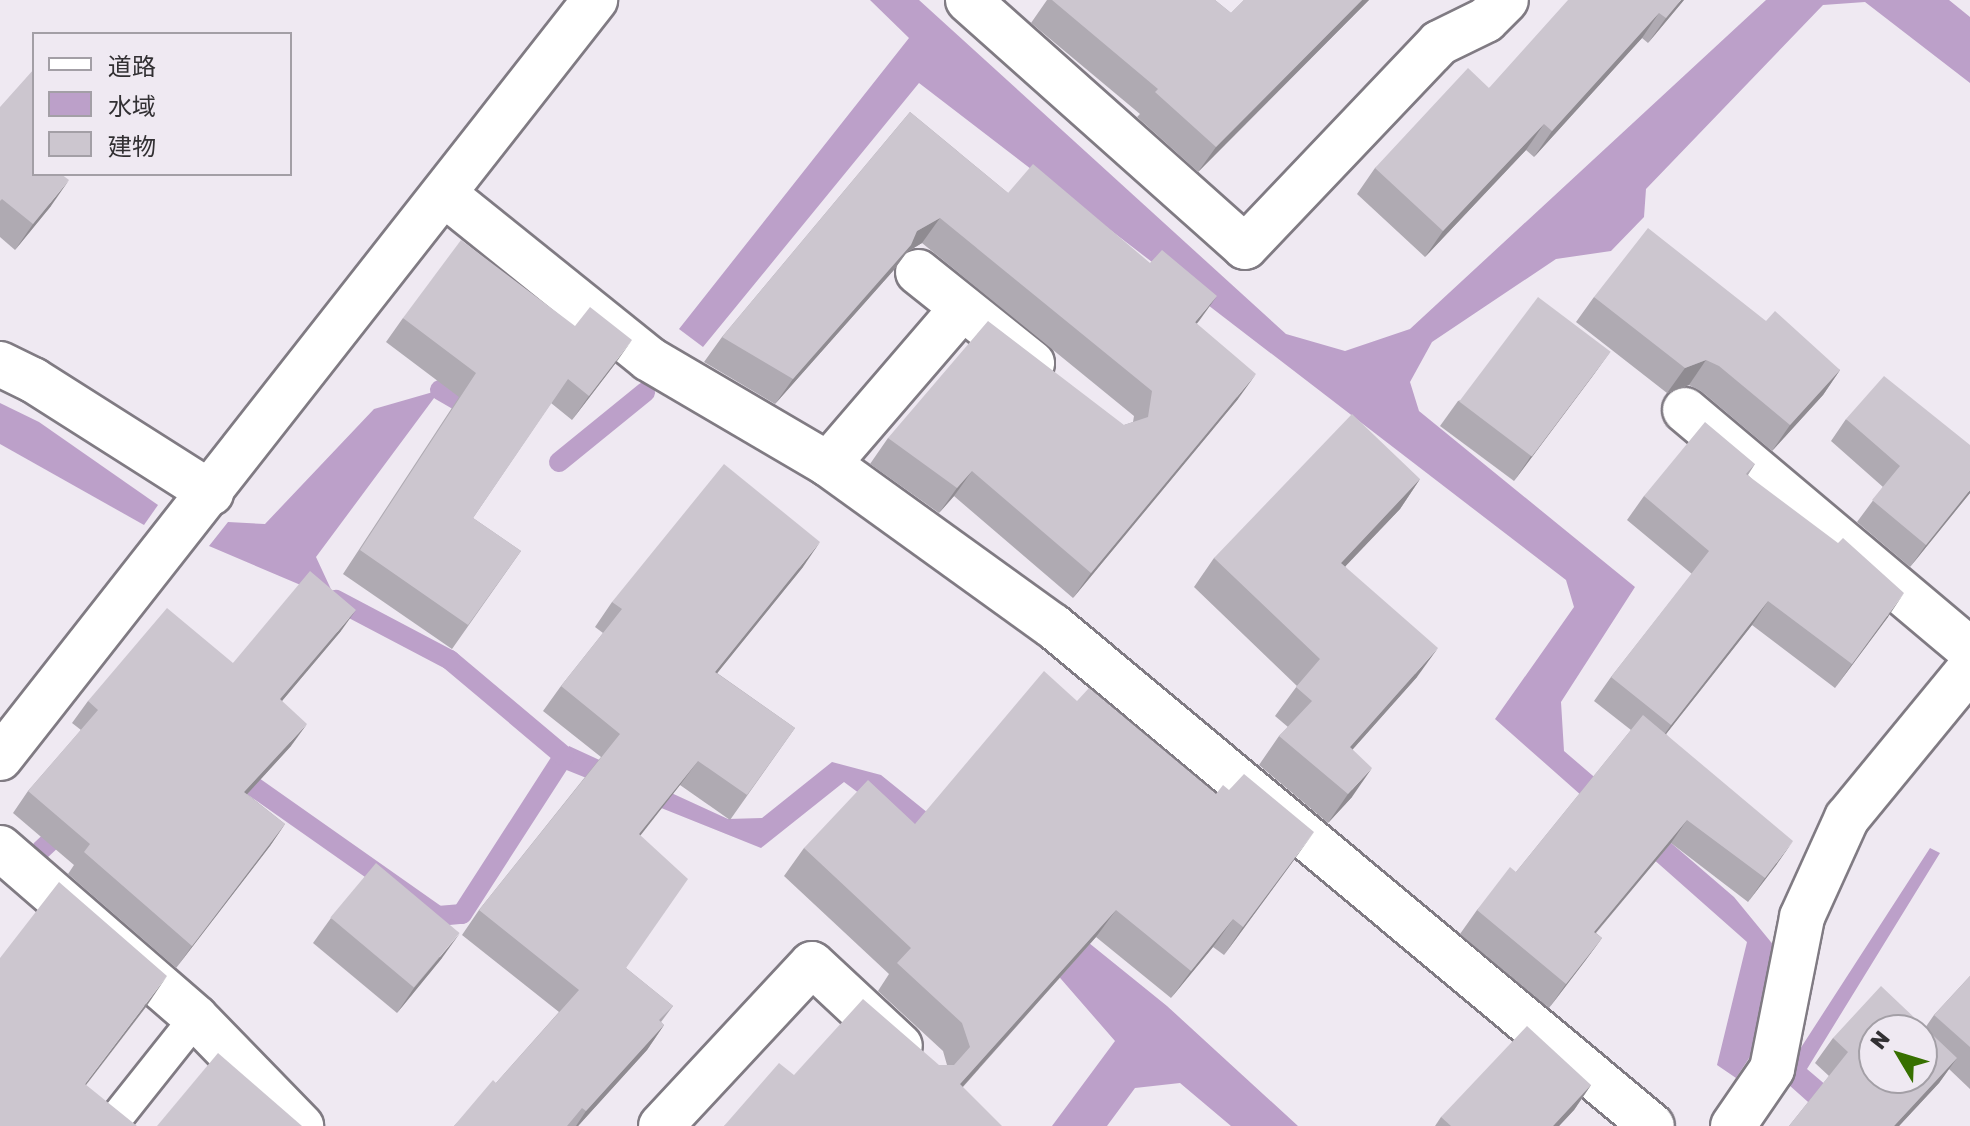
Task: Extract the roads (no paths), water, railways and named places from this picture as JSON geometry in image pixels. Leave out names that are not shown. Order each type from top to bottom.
[{"type":"street","points":[[0,758],[595,0]]},
{"type":"street","points":[[986,6],[1245,247],[1439,43],[1486,20],[1506,0]]},
{"type":"street","points":[[444,194],[649,359],[828,464],[1053,626],[1652,1126]]},
{"type":"street","points":[[918,272],[1062,387]]},
{"type":"street","points":[[828,464],[962,308]]},
{"type":"street","points":[[0,364],[33,380],[211,493]]},
{"type":"street","points":[[1685,410],[1970,650]]},
{"type":"street","points":[[1733,1126],[1772,1069],[1802,917],[1847,818],[1970,668]]},
{"type":"street","points":[[0,848],[196,1018],[301,1126]]},
{"type":"street","points":[[661,1126],[812,964],[926,1069]]},
{"type":"lane","points":[[110,1126],[196,1018]]},
{"type":"water","points":[[870,0],[919,0],[1286,334],[1345,351],[1410,329],[1766,0],[1949,0],[1970,17],[1970,83],[1865,2],[1823,5],[1646,189],[1644,217],[1611,251],[1556,259],[1432,342],[1410,382],[1419,411],[1635,587],[1561,702],[1564,751],[1734,897],[1775,947],[1757,1046],[1736,1078],[1717,1065],[1747,942],[1495,719],[1574,607],[1566,580],[919,83],[703,347],[679,329],[909,38]]},
{"type":"water","points":[[440,390],[316,557],[336,600],[209,546],[228,522],[265,524],[374,409]]},
{"type":"water","points":[[0,403],[39,422],[158,505],[144,525],[0,444]]},
{"type":"water","points":[[569,746],[728,819],[762,818],[832,762],[881,775],[1167,1006],[1298,1126],[1231,1126],[1180,1083],[1135,1088],[1107,1126],[1052,1126],[1115,1041],[973,878],[844,782],[761,848],[559,767]]},
{"type":"water","points":[[1930,848],[1940,853],[1807,1069],[1874,1126],[1835,1126],[1789,1085],[1791,1063]]},
{"type":"waterway","points":[[440,390],[478,412]]},
{"type":"waterway","points":[[559,462],[645,392]]},
{"type":"waterway","points":[[233,772],[438,916],[462,914],[564,756],[450,660],[336,600]]},
{"type":"waterway","points":[[41,850],[67,826]]}]
